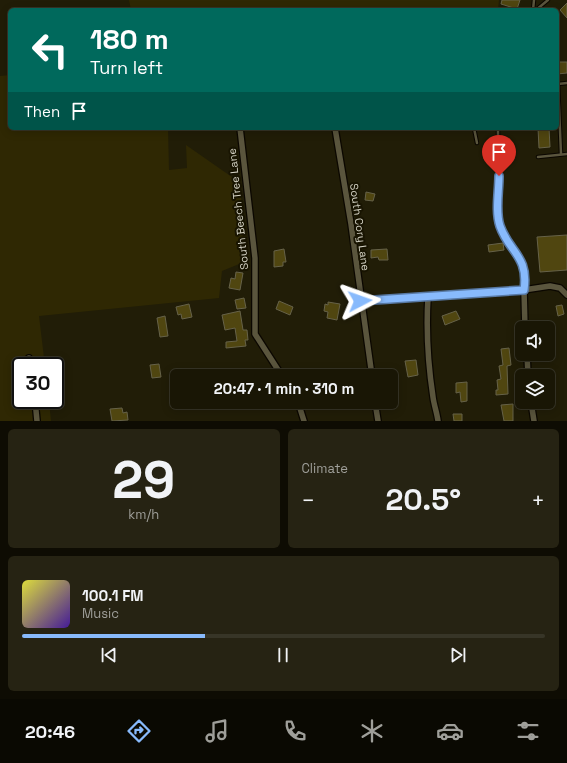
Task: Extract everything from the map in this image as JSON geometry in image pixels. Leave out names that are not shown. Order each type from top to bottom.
[{"type":"street","name":"South Beech Tree Lane","points":[[240,130],[255,258],[255,334],[278,369]]},
{"type":"street","name":"South Cory Lane","points":[[335,130],[353,236],[360,301],[371,369]]},
{"type":"street","points":[[360,301],[524,290],[550,286],[562,290],[567,295]]},
{"type":"street","points":[[524,290],[526,321]]},
{"type":"street","points":[[428,297],[427,321],[429,366],[433,398],[438,421]]},
{"type":"street","points":[[36,409],[37,421]]},
{"type":"street","points":[[300,409],[304,421]]},
{"type":"street","points":[[377,409],[378,421]]},
{"type":"street","points":[[532,409],[534,421]]},
{"type":"lane","points":[[537,8],[548,0]]},
{"type":"lane","points":[[559,107],[561,154]]},
{"type":"lane","points":[[474,130],[477,143]]},
{"type":"lane","points":[[498,130],[498,216],[504,234],[523,264],[525,281],[524,290]]},
{"type":"lane","points":[[538,157],[567,154]]},
{"type":"shaded area","points":[[129,0],[499,0],[498,8],[131,8]]},
{"type":"shaded area","points":[[8,75],[8,130],[168,130],[169,170],[187,168],[186,145],[239,182],[249,260],[222,271],[219,298],[39,316],[44,357],[12,357],[12,409],[50,409],[51,421],[0,421],[0,76]]},
{"type":"building","points":[[502,0],[520,0],[517,8],[501,4]]},
{"type":"building","points":[[567,3],[567,18],[560,10]]},
{"type":"building","points":[[559,62],[567,62],[567,73],[559,74]]},
{"type":"building","points":[[538,130],[549,130],[550,147],[539,148]]},
{"type":"building","points":[[366,192],[375,194],[373,201],[365,200]]},
{"type":"building","points":[[567,235],[567,270],[540,272],[537,237]]},
{"type":"building","points":[[503,243],[504,250],[489,252],[488,245]]},
{"type":"building","points":[[284,249],[286,262],[283,262],[283,266],[274,267],[274,251]]},
{"type":"building","points":[[387,249],[388,260],[379,260],[378,257],[371,258],[371,250]]},
{"type":"building","points":[[236,272],[243,273],[240,290],[229,288],[231,278],[235,279]]},
{"type":"building","points":[[244,298],[246,308],[237,309],[235,300]]},
{"type":"building","points":[[279,301],[293,307],[290,315],[276,309]]},
{"type":"building","points":[[328,302],[340,304],[337,320],[327,318],[328,312],[324,311],[325,304],[328,305]]},
{"type":"building","points":[[189,304],[192,317],[182,319],[181,314],[178,315],[176,307]]},
{"type":"building","points":[[562,305],[564,314],[558,316],[556,306]]},
{"type":"building","points":[[240,311],[243,330],[247,330],[248,340],[245,340],[246,346],[226,348],[226,342],[237,341],[235,328],[225,330],[222,315]]},
{"type":"building","points":[[456,311],[460,319],[445,325],[442,316]]},
{"type":"building","points":[[165,316],[168,336],[160,337],[157,318]]},
{"type":"building","points":[[509,348],[511,365],[507,366],[508,394],[496,395],[496,390],[498,390],[497,380],[501,379],[499,366],[503,365],[501,349]]},
{"type":"building","points":[[416,360],[418,375],[408,377],[405,361]]},
{"type":"building","points":[[159,364],[161,377],[152,378],[150,365]]},
{"type":"building","points":[[467,382],[467,401],[461,402],[460,392],[456,393],[456,383]]},
{"type":"building","points":[[513,404],[513,421],[504,421],[501,405]]},
{"type":"building","points":[[122,408],[123,413],[127,412],[128,420],[112,421],[110,409]]},
{"type":"building","points":[[453,414],[462,414],[462,421],[454,421]]},
{"type":"route","points":[[360,301],[524,290],[525,281],[523,264],[520,256],[504,234],[498,216],[499,176]]}]
